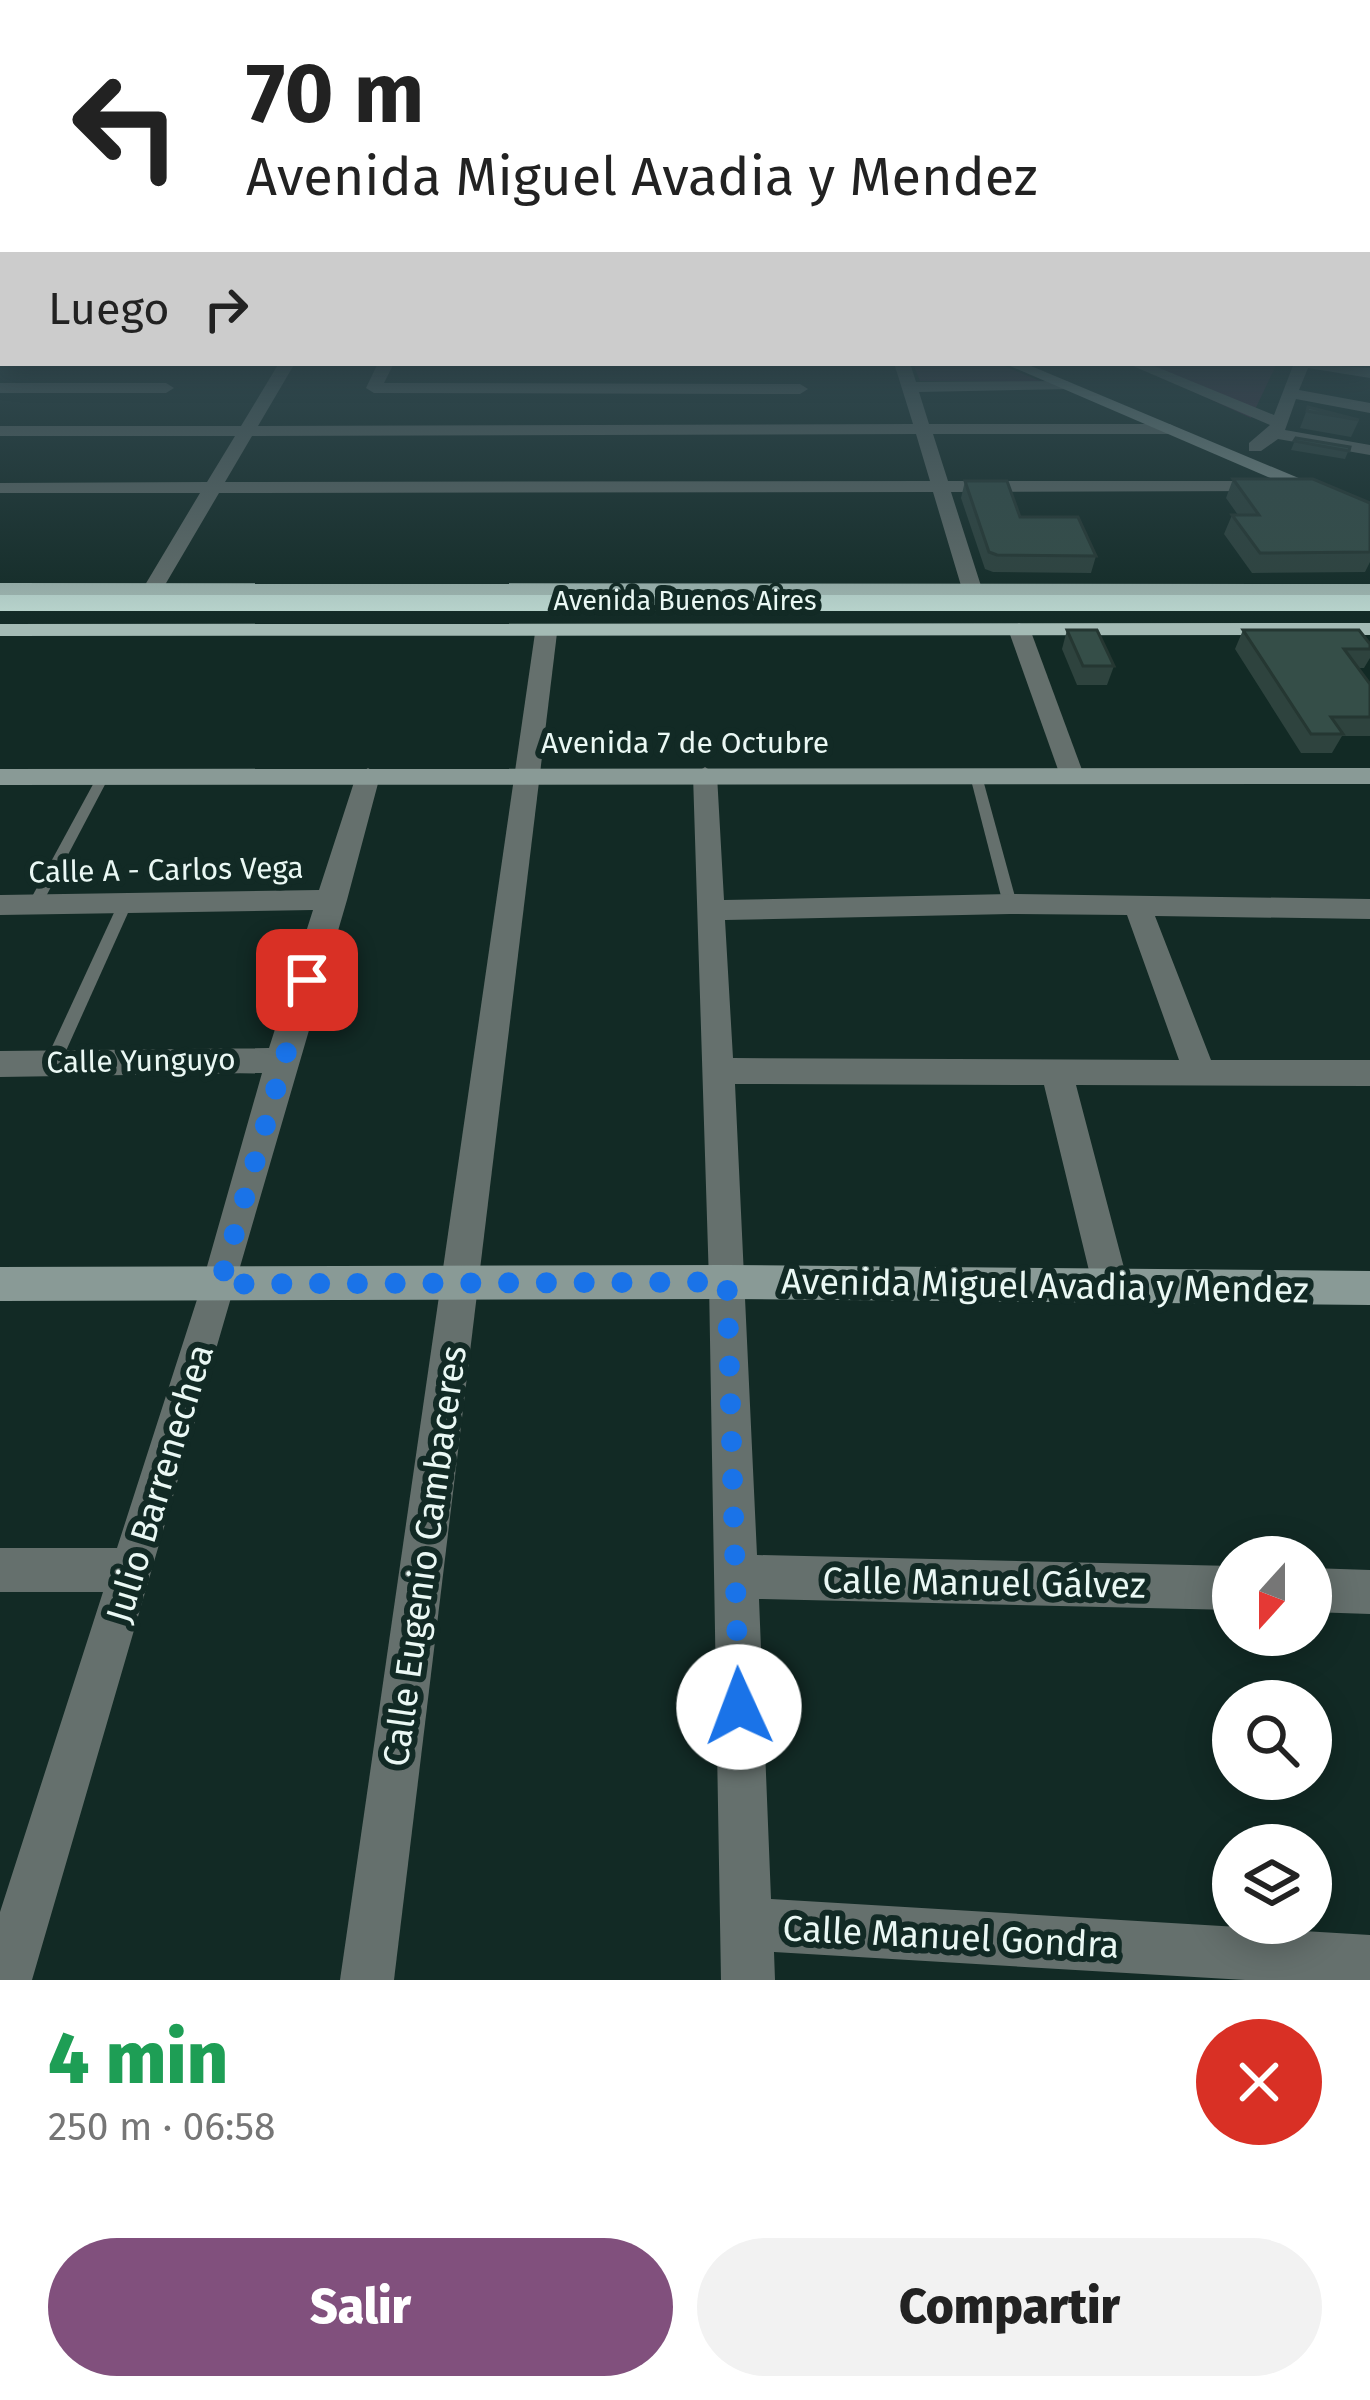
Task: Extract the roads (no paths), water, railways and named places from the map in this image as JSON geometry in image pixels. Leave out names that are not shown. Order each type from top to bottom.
[{"type":"highway","name":"Avenida Buenos Aires","points":[[0,603],[1370,603]]},
{"type":"highway","name":"Avenida Buenos Aires","points":[[0,615],[1370,614]]},
{"type":"main road","name":"Avenida Buenos Aires","points":[[0,589],[1370,590]]},
{"type":"main road","name":"Avenida Buenos Aires","points":[[0,630],[1370,629]]},
{"type":"street","points":[[152,590],[243,440]]},
{"type":"street","points":[[376,440],[943,486],[1303,486]]},
{"type":"street","points":[[0,488],[213,488],[580,457],[715,440]]},
{"type":"street","points":[[928,440],[972,590]]},
{"type":"street","points":[[1197,440],[1370,515]]},
{"type":"street","points":[[1236,440],[1370,494]]},
{"type":"street","points":[[1255,448],[1263,440]]},
{"type":"street","points":[[1329,440],[1370,450]]},
{"type":"street","points":[[1019,629],[1073,778]]},
{"type":"street","name":"Calle Eugenio Cambaceres","points":[[367,1980],[546,633]]},
{"type":"street","points":[[705,775],[727,1282],[748,1980]]},
{"type":"street","name":"Julio Barrenechea","points":[[7,1959],[133,1570],[368,776]]},
{"type":"street","name":"Avenida 7 de Octubre","points":[[0,777],[1370,776]]},
{"type":"street","name":"Calle A - Carlos Vega","points":[[0,905],[333,900]]},
{"type":"street","points":[[709,910],[1010,904],[1370,909]]},
{"type":"street","points":[[1137,905],[1199,1071]]},
{"type":"street","name":"Calle Yunguyo","points":[[0,1064],[281,1060]]},
{"type":"street","points":[[719,1071],[1370,1073]]},
{"type":"street","points":[[1057,1072],[1110,1283]]},
{"type":"street","name":"Avenida Miguel Avadia y Mendez","points":[[0,1284],[1110,1283],[1370,1288]]},
{"type":"street","points":[[0,1570],[133,1570]]},
{"type":"street","name":"Calle Manuel Gálvez","points":[[734,1576],[1212,1587]]},
{"type":"street","points":[[1332,1591],[1370,1592]]},
{"type":"street","name":"Calle Manuel Gondra","points":[[747,1924],[1370,1960]]},
{"type":"lane","points":[[976,776],[1010,904]]},
{"type":"lane","points":[[35,904],[103,777]]},
{"type":"lane","points":[[53,1062],[125,904]]}]
